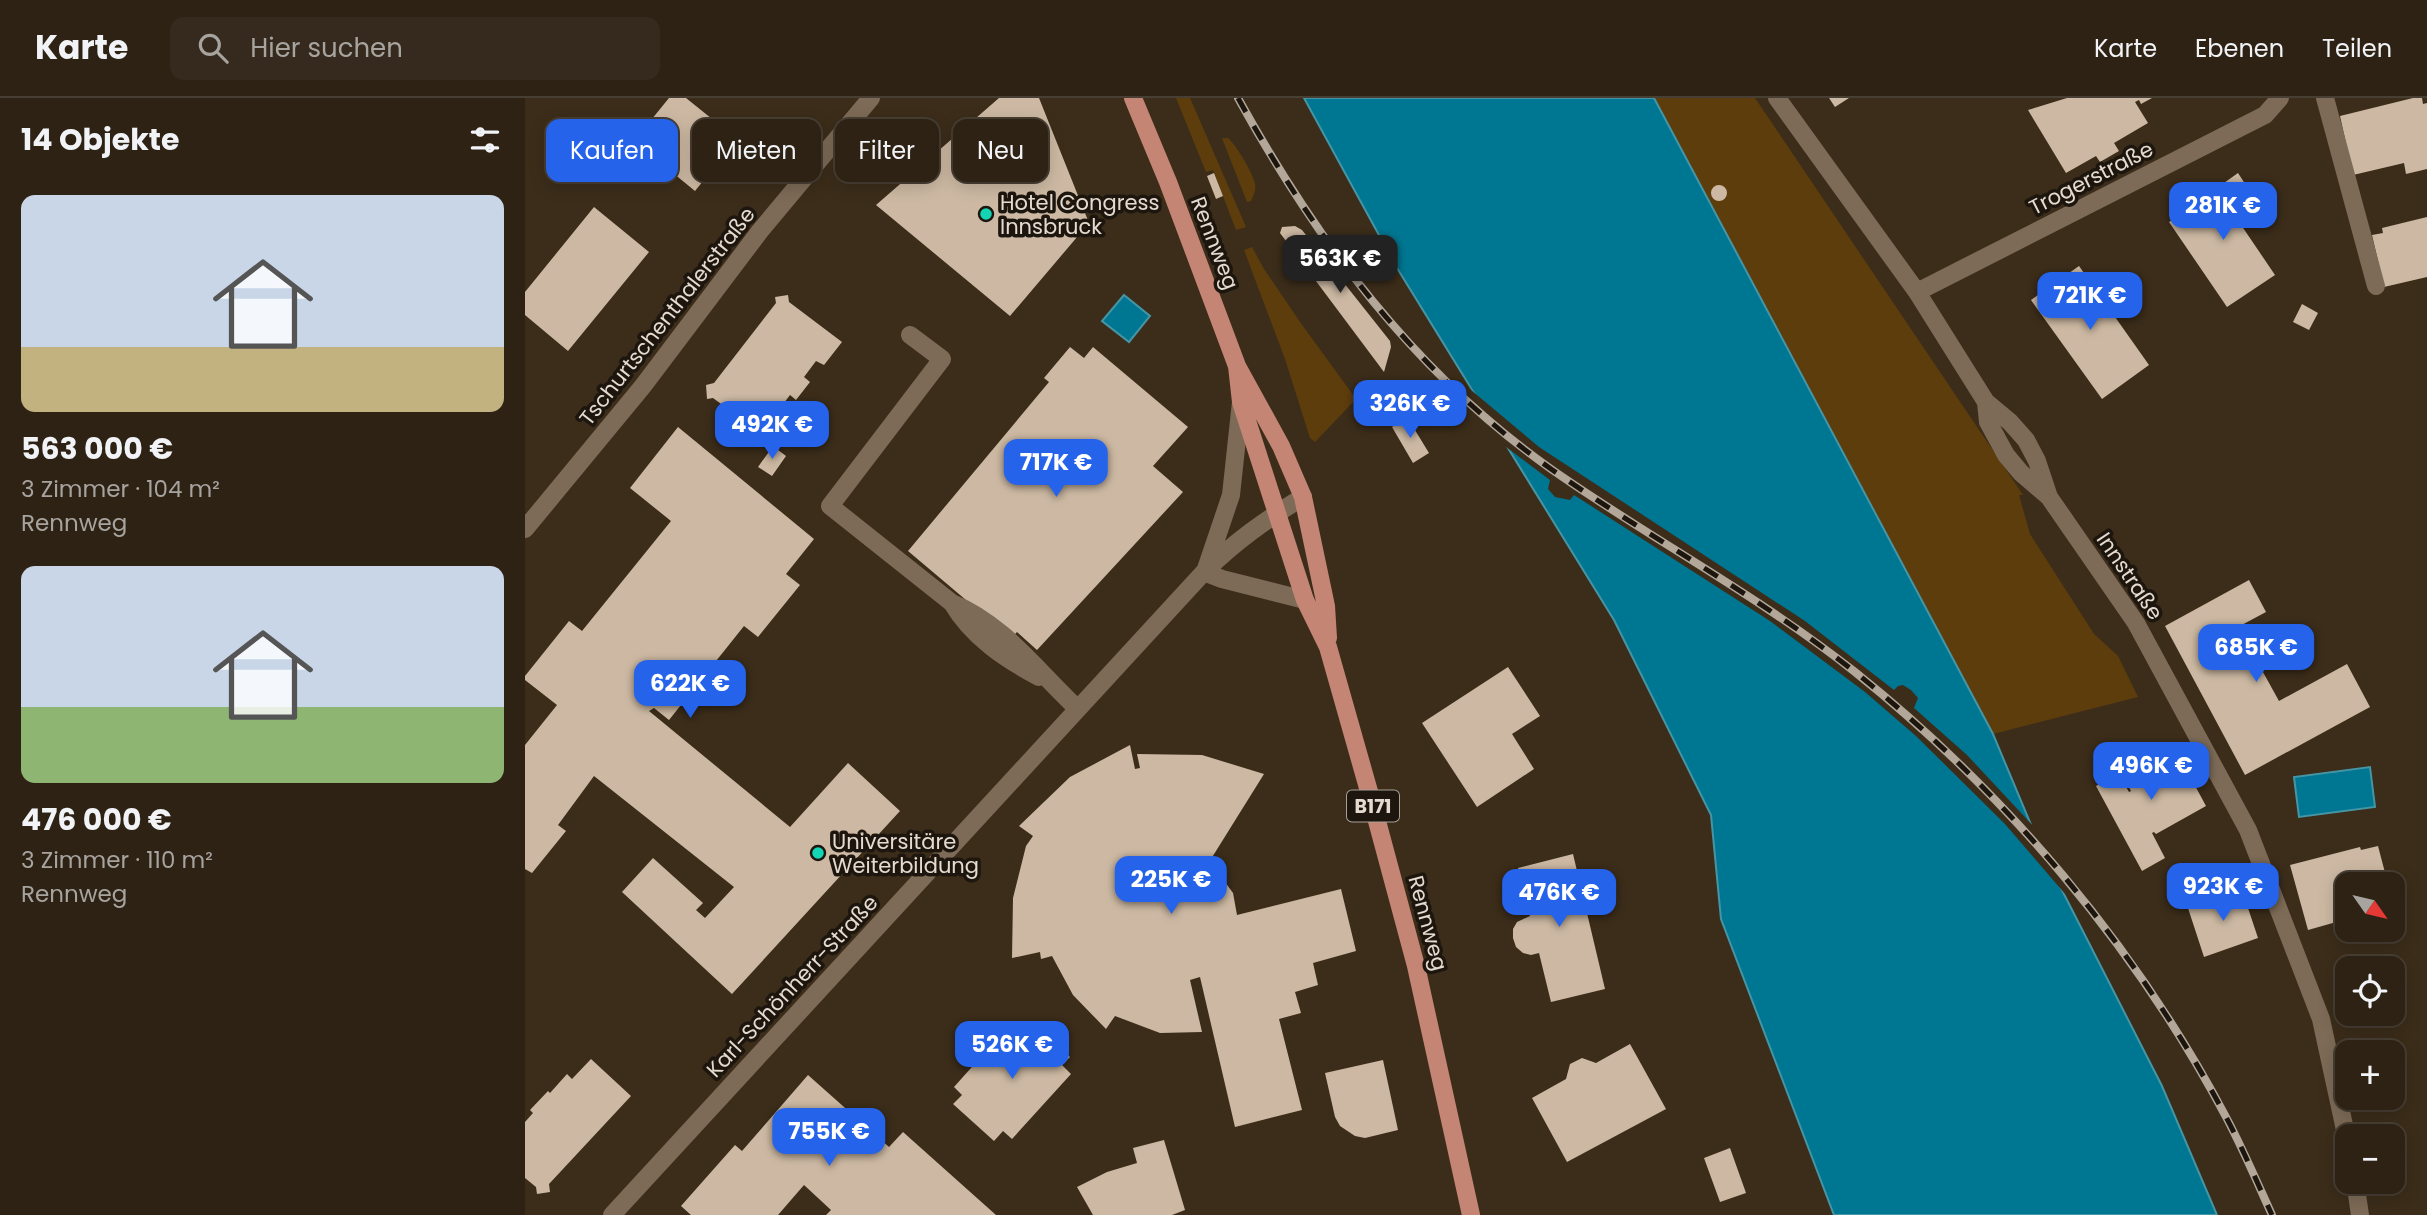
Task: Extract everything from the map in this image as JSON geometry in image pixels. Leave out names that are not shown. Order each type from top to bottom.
[{"type":"main road","name":"Rennweg","points":[[1133,98],[1168,182],[1237,366],[1281,446],[1303,497],[1326,606],[1328,647]]},
{"type":"main road","name":"Rennweg","points":[[1237,366],[1241,402],[1276,513],[1305,600],[1328,647],[1416,965],[1471,1215]]},
{"type":"street","name":"Tschurtschenthalerstraße","points":[[525,530],[643,386],[760,231],[871,98]]},
{"type":"street","name":"Innstraße","points":[[1777,98],[1917,292],[1986,402],[2026,440],[2037,461],[2049,497]]},
{"type":"street","name":"Trogerstraße","points":[[1917,292],[2265,115],[2280,98]]},
{"type":"street","points":[[2325,98],[2376,286]]},
{"type":"street","points":[[909,335],[942,359],[830,506],[952,603],[973,612],[1019,648],[1078,709]]},
{"type":"street","name":"Karl-Schönherr-Straße","points":[[1205,572],[1231,495],[1241,402]]},
{"type":"street","name":"Innstraße","points":[[1986,402],[1988,422],[1994,438],[2021,473],[2049,497],[2136,624],[2248,830],[2321,1019],[2344,1124]]},
{"type":"street","name":"Karl-Schönherr-Straße","points":[[612,1215],[1205,572],[1234,542],[1303,497]]},
{"type":"street","points":[[1205,572],[1222,579],[1305,600]]},
{"type":"street","points":[[2357,1194],[2360,1215]]},
{"type":"shaded area","points":[[1176,98],[1190,98],[1246,227],[1236,230],[1213,170],[1206,172]]},
{"type":"shaded area","points":[[1654,98],[1755,98],[2023,495],[2019,495],[2030,534],[2094,634],[2118,656],[2138,697],[1993,734]]},
{"type":"shaded area","points":[[1222,138],[1228,138],[1254,179],[1255,192],[1251,201],[1247,202]]},
{"type":"shaded area","points":[[1252,247],[1300,322],[1356,399],[1315,442],[1310,438],[1285,359],[1244,250]]},
{"type":"water","points":[[1304,98],[1654,98],[1993,734],[2042,851],[2162,1086],[2217,1215],[1834,1215],[1721,919],[1711,815],[1614,620],[1397,268]]},
{"type":"water","points":[[1124,295],[1150,316],[1129,342],[1102,321]]},
{"type":"water","points":[[2370,767],[2375,807],[2299,817],[2294,777]]},
{"type":"pier","points":[[1465,385],[1539,447],[1805,621],[1894,690],[1903,685],[1911,690],[1918,698],[1914,708],[1967,755],[2036,829],[2072,902],[2005,824],[1916,736],[1865,692],[1770,621],[1574,495],[1570,500],[1555,497],[1548,489],[1550,480],[1502,444]]},
{"type":"building","points":[[669,98],[686,98],[712,119],[692,119],[692,182],[702,182],[695,191],[678,177],[678,119],[652,119]]},
{"type":"building","name":"Hotel Congress Innsbruck","points":[[999,98],[1039,98],[1047,119],[975,119]]},
{"type":"building","points":[[1829,98],[1849,98],[1835,107]]},
{"type":"building","points":[[2067,98],[2152,98],[2141,104],[2139,100],[2135,102],[2148,123],[2114,143],[2119,151],[2100,162],[2096,156],[2066,173],[2028,110]]},
{"type":"building","points":[[2422,98],[2423,104],[2427,103],[2427,169],[2406,174],[2404,163],[2353,175],[2340,116]]},
{"type":"building","name":"Hotel Congress Innsbruck","points":[[1048,120],[1089,223],[1010,316],[876,205],[902,182],[939,182],[939,150],[953,138],[953,182],[1048,182]]},
{"type":"building","points":[[1214,173],[1223,196],[1216,199],[1207,176]]},
{"type":"building","points":[[2238,173],[2255,199],[2233,213],[2275,275],[2227,307],[2169,222]]},
{"type":"building","points":[[1719,185],[1725,187],[1725,199],[1719,201],[1713,199],[1711,193],[1713,187]]},
{"type":"building","points":[[594,207],[649,252],[568,351],[525,315],[525,292]]},
{"type":"building","points":[[2427,217],[2427,277],[2384,287],[2372,235],[2383,233],[2382,228]]},
{"type":"building","points":[[1295,226],[1302,230],[1390,341],[1391,347],[1384,372],[1280,233],[1282,227]]},
{"type":"building","points":[[2079,266],[2149,365],[2102,399],[2031,300]]},
{"type":"building","points":[[788,295],[789,302],[842,342],[824,365],[816,361],[804,377],[810,382],[796,400],[790,395],[778,411],[783,415],[766,437],[713,398],[707,399],[706,385],[714,383],[776,303],[775,297]]},
{"type":"building","points":[[2302,304],[2318,313],[2309,330],[2293,322]]},
{"type":"building","points":[[1070,347],[1084,358],[1093,347],[1188,427],[1153,466],[1183,492],[1037,650],[1017,632],[1011,638],[908,551],[1049,382],[1044,378]]},
{"type":"building","points":[[1407,417],[1429,453],[1413,463],[1392,427]]},
{"type":"building","points":[[678,427],[814,539],[786,574],[800,585],[758,637],[744,626],[669,720],[654,708],[649,711],[790,827],[848,763],[900,811],[732,994],[622,892],[653,858],[703,903],[696,910],[705,918],[734,887],[594,776],[558,825],[566,831],[532,873],[525,869],[525,745],[557,705],[525,680],[525,676],[569,621],[582,631],[671,521],[630,488]]},
{"type":"building","points":[[773,446],[786,456],[772,476],[758,467]]},
{"type":"building","points":[[2249,580],[2266,612],[2238,627],[2279,701],[2347,664],[2370,707],[2245,775],[2165,626]]},
{"type":"building","points":[[1508,667],[1540,716],[1512,734],[1534,769],[1477,807],[1422,723]]},
{"type":"building","points":[[2172,743],[2206,806],[2156,834],[2152,833],[2165,858],[2142,871],[2096,786],[2118,773],[2129,792],[2131,791],[2121,772]]},
{"type":"building","points":[[1130,745],[1135,769],[1140,768],[1137,754],[1202,755],[1264,774],[1206,867],[1222,878],[1233,893],[1237,915],[1341,889],[1356,951],[1313,963],[1318,985],[1295,992],[1301,1013],[1279,1019],[1302,1110],[1235,1127],[1200,977],[1190,980],[1202,1032],[1160,1033],[1115,1016],[1106,1029],[1073,995],[1052,956],[1041,959],[1040,952],[1012,958],[1013,898],[1026,846],[1033,836],[1019,826],[1070,777]]},
{"type":"building","points":[[2378,846],[2385,872],[2335,872],[2335,922],[2308,930],[2290,865],[2360,847],[2361,850]]},
{"type":"building","points":[[1573,854],[1605,989],[1551,1002],[1539,953],[1523,953],[1516,947],[1513,938],[1513,929],[1517,922],[1530,916],[1518,868]]},
{"type":"building","points":[[2242,890],[2258,938],[2204,957],[2188,908]]},
{"type":"building","points":[[1013,1021],[1022,1029],[1029,1021],[1070,1057],[1062,1065],[1071,1074],[1012,1139],[1003,1131],[994,1141],[953,1104],[962,1095],[954,1087]]},
{"type":"building","points":[[1630,1044],[1666,1109],[1567,1162],[1532,1098],[1566,1079],[1570,1064],[1582,1058],[1596,1063]]},
{"type":"building","points":[[591,1059],[631,1096],[549,1184],[550,1192],[537,1194],[536,1187],[525,1178],[525,1122],[533,1113],[530,1110],[548,1091],[550,1093],[567,1074],[572,1079]]},
{"type":"building","points":[[1383,1060],[1398,1130],[1365,1138],[1355,1136],[1340,1126],[1335,1117],[1325,1073]]},
{"type":"building","points":[[808,1075],[889,1147],[903,1132],[996,1215],[826,1215],[831,1210],[804,1185],[778,1215],[691,1215],[681,1206],[735,1145],[742,1151]]},
{"type":"building","points":[[1164,1140],[1185,1210],[1172,1215],[1093,1215],[1077,1187],[1107,1172],[1137,1163],[1133,1148]]},
{"type":"building","points":[[1730,1148],[1746,1193],[1720,1202],[1704,1158]]},
{"type":"railway","points":[[1238,98],[1301,204],[1336,254],[1373,302],[1456,390],[1501,431],[1551,469],[1781,618],[1855,672],[1964,768],[2015,821],[2063,875],[2151,992],[2226,1117],[2272,1215]]},
{"type":"place","name":"Hotel Congress Innsbruck","points":[[986,214]]},
{"type":"place","name":"Universitäre Weiterbildung","points":[[818,853]]}]
